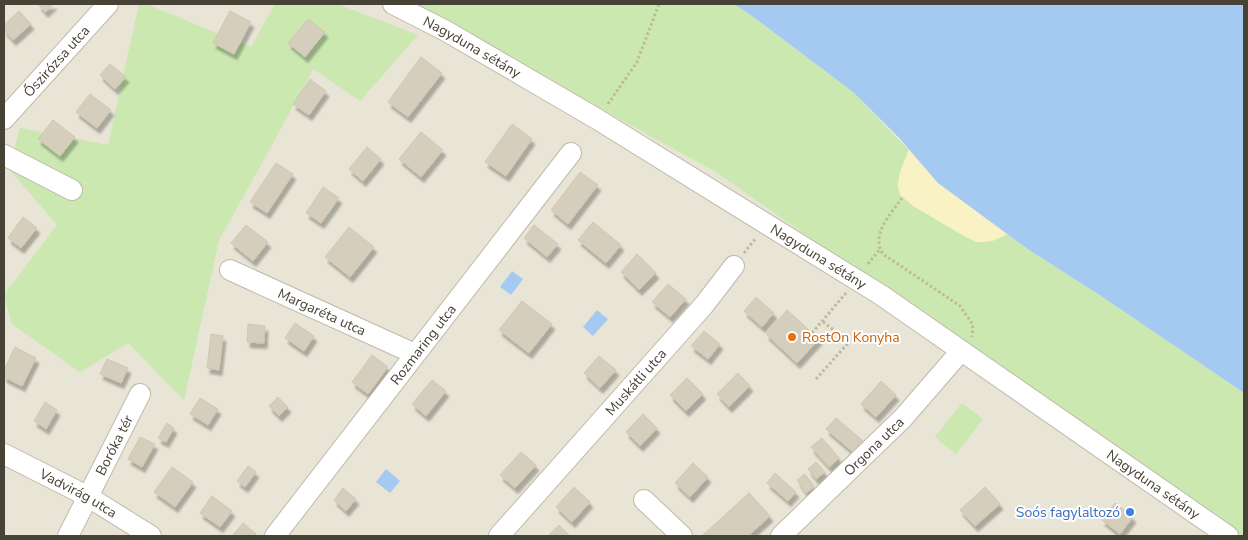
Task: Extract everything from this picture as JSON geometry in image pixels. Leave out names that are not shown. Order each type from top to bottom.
[{"type":"street","name":"Őszirózsa utca","points":[[4,119],[108,4]]},
{"type":"street","name":"Nagyduna sétány","points":[[393,4],[446,31],[597,119],[881,295],[1228,536]]},
{"type":"street","name":"Rozmaring utca","points":[[275,536],[571,153]]},
{"type":"street","points":[[4,154],[72,190]]},
{"type":"street","name":"Muskátli utca","points":[[499,536],[704,305],[734,266]]},
{"type":"street","name":"Margaréta utca","points":[[230,270],[415,354]]},
{"type":"street","name":"Orgona utca","points":[[781,536],[903,418],[961,351]]},
{"type":"street","name":"Boróka tér","points":[[68,536],[140,394]]},
{"type":"street","name":"Vadvirág utca","points":[[4,454],[88,496],[151,536]]},
{"type":"street","points":[[644,500],[682,536]]},
{"type":"path","points":[[597,119],[638,62],[659,4]]},
{"type":"path","points":[[902,198],[883,225],[878,243],[880,249],[883,254],[960,306],[973,325],[972,337],[961,351]]},
{"type":"path","points":[[734,266],[767,224]]},
{"type":"path","points":[[812,333],[840,301]]},
{"type":"path","points":[[816,379],[849,342],[822,321]]},
{"type":"shaded area","points":[[4,4],[411,4],[717,173],[1237,536],[4,536]]},
{"type":"green space","points":[[139,4],[146,4],[251,47],[275,4],[337,4],[418,35],[360,101],[313,69],[219,240],[184,400],[128,343],[80,372],[12,324],[4,295],[57,225],[9,169],[20,128],[108,145]]},
{"type":"green space","points":[[411,4],[733,4],[748,13],[853,92],[909,150],[901,170],[900,195],[913,206],[976,242],[992,241],[1007,234],[1244,393],[1244,536],[1237,536],[717,173]]},
{"type":"green space","points":[[962,403],[983,419],[956,454],[935,437]]},
{"type":"sand","points":[[909,150],[938,183],[1007,234],[986,242],[972,240],[923,212],[904,198],[898,189],[898,183],[900,172]]},
{"type":"water","points":[[733,4],[1244,4],[1244,393],[1098,294],[1029,250],[938,183],[900,139],[853,92],[748,13]]},
{"type":"water","points":[[512,271],[523,279],[511,295],[500,287]]},
{"type":"water","points":[[597,310],[608,319],[593,336],[583,327]]},
{"type":"water","points":[[386,469],[400,481],[390,493],[376,482]]},
{"type":"building","points":[[38,4],[54,4],[45,12]]},
{"type":"building","points":[[19,11],[31,24],[13,40],[4,30],[4,25]]},
{"type":"building","points":[[230,11],[251,22],[234,54],[213,43]]},
{"type":"building","points":[[308,19],[325,32],[305,57],[288,43]]},
{"type":"building","points":[[421,57],[442,73],[408,117],[388,102]]},
{"type":"building","points":[[110,64],[126,77],[115,89],[100,75]]},
{"type":"building","points":[[310,79],[326,91],[309,115],[293,104]]},
{"type":"building","points":[[90,94],[111,110],[97,128],[76,112]]},
{"type":"building","points":[[53,120],[75,137],[60,156],[38,139]]},
{"type":"building","points":[[512,124],[532,139],[506,176],[485,162]]},
{"type":"building","points":[[421,132],[443,150],[421,177],[399,159]]},
{"type":"building","points":[[367,147],[381,159],[363,181],[349,169]]},
{"type":"building","points":[[276,163],[293,174],[267,213],[250,202]]},
{"type":"building","points":[[580,172],[598,185],[568,224],[551,210]]},
{"type":"building","points":[[323,187],[339,198],[321,223],[306,213]]},
{"type":"building","points":[[23,217],[37,228],[21,248],[8,238]]},
{"type":"building","points":[[593,222],[621,245],[606,263],[578,240]]},
{"type":"building","points":[[246,225],[268,242],[253,261],[231,243]]},
{"type":"building","points":[[534,225],[558,244],[547,257],[524,238]]},
{"type":"building","points":[[349,227],[374,247],[350,277],[325,257]]},
{"type":"building","points":[[637,254],[656,273],[639,290],[621,272]]},
{"type":"building","points":[[668,284],[686,299],[670,317],[652,302]]},
{"type":"building","points":[[756,297],[774,313],[762,327],[744,311]]},
{"type":"building","points":[[522,301],[552,324],[529,353],[499,330]]},
{"type":"building","name":"RostOn Konyha","points":[[787,310],[819,339],[797,363],[766,334]]},
{"type":"building","points":[[295,323],[314,336],[304,351],[285,338]]},
{"type":"building","points":[[248,324],[265,326],[264,343],[247,342]]},
{"type":"building","points":[[704,331],[720,344],[708,359],[691,346]]},
{"type":"building","points":[[211,334],[223,336],[219,370],[207,368]]},
{"type":"building","points":[[15,347],[36,358],[22,386],[4,377],[4,370]]},
{"type":"building","points":[[372,355],[388,367],[368,394],[352,382]]},
{"type":"building","points":[[599,356],[616,370],[600,388],[584,373]]},
{"type":"building","points":[[107,359],[128,368],[121,383],[100,374]]},
{"type":"building","points":[[738,373],[750,386],[729,407],[717,394]]},
{"type":"building","points":[[687,378],[703,394],[686,411],[670,395]]},
{"type":"building","points":[[432,380],[446,391],[426,416],[412,404]]},
{"type":"building","points":[[881,381],[896,395],[876,417],[861,404]]},
{"type":"building","points":[[278,397],[288,407],[279,416],[269,406]]},
{"type":"building","points":[[200,398],[218,409],[208,425],[190,414]]},
{"type":"building","points":[[45,402],[57,410],[46,429],[34,421]]},
{"type":"building","points":[[643,414],[657,428],[640,446],[626,432]]},
{"type":"building","points":[[836,418],[863,441],[854,453],[826,429]]},
{"type":"building","points":[[167,423],[174,428],[166,442],[158,438]]},
{"type":"building","points":[[140,437],[155,444],[142,467],[128,459]]},
{"type":"building","points":[[822,438],[839,458],[829,467],[811,447]]},
{"type":"building","points":[[521,452],[536,465],[515,488],[500,475]]},
{"type":"building","points":[[816,462],[825,472],[816,479],[808,469]]},
{"type":"building","points":[[693,463],[708,477],[690,497],[675,483]]},
{"type":"building","points":[[248,466],[256,472],[245,487],[237,481]]},
{"type":"building","points":[[172,467],[193,482],[175,507],[154,492]]},
{"type":"building","points":[[775,473],[796,492],[788,501],[767,483]]},
{"type":"building","points":[[805,474],[814,487],[806,493],[797,480]]},
{"type":"building","points":[[574,487],[590,502],[572,522],[556,507]]},
{"type":"building","points":[[985,487],[1000,504],[975,526],[960,510]]},
{"type":"building","points":[[343,488],[356,499],[346,511],[334,500]]},
{"type":"building","points":[[749,493],[770,516],[748,536],[703,535]]},
{"type":"building","points":[[212,496],[232,511],[220,527],[200,513]]},
{"type":"building","points":[[1115,503],[1133,517],[1120,534],[1102,520]]},
{"type":"building","points":[[243,523],[256,534],[254,536],[232,536]]},
{"type":"building","points":[[559,525],[569,535],[548,536]]},
{"type":"place","name":"RostOn Konyha","points":[[792,337]]},
{"type":"place","name":"Soós fagylaltozó","points":[[1130,512]]}]
